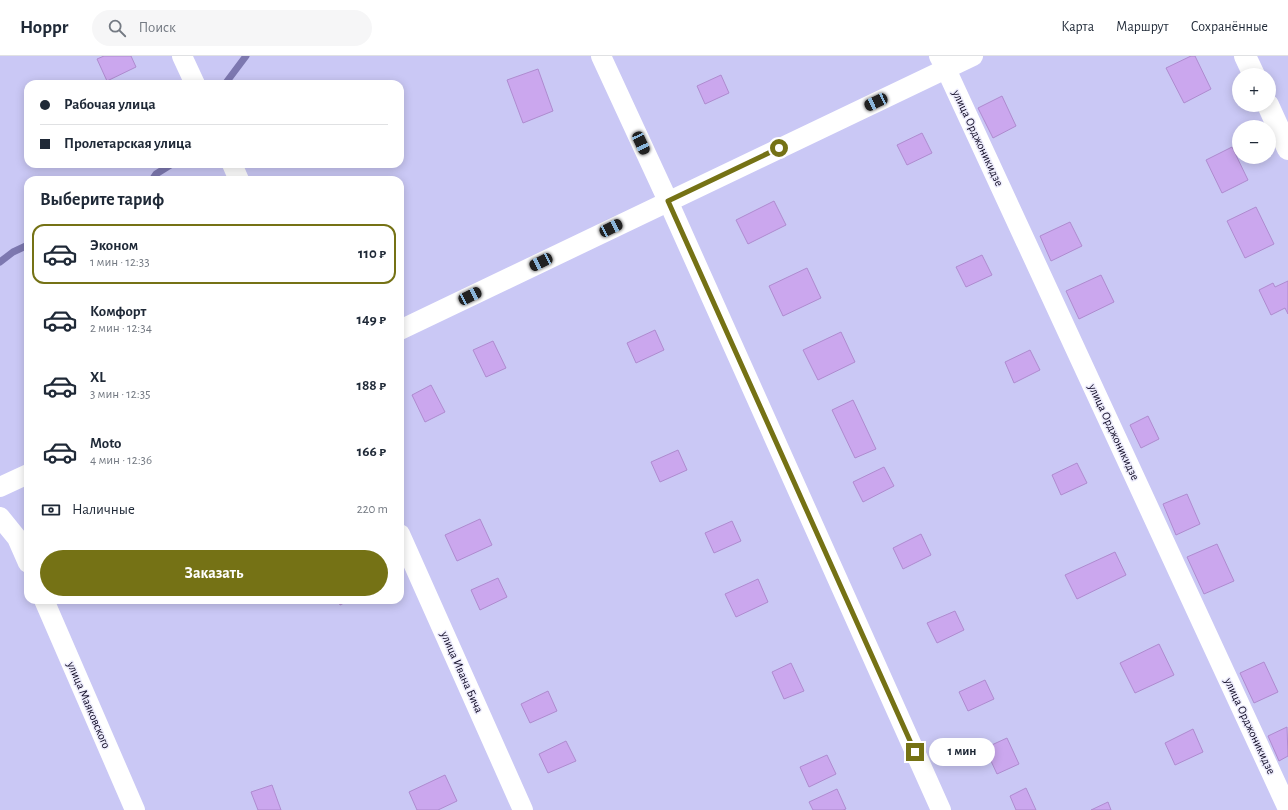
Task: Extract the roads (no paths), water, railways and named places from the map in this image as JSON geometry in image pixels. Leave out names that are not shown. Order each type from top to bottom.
[{"type":"main road","points":[[1245,56],[1251,68]]},
{"type":"main road","points":[[1271,112],[1288,149]]},
{"type":"street","points":[[182,56],[193,80]]},
{"type":"street","points":[[601,56],[668,201],[941,810]]},
{"type":"street","points":[[404,328],[668,201],[942,62],[973,56]]},
{"type":"street","name":"улица Орджоникидзе","points":[[942,62],[1288,809]]},
{"type":"street","points":[[0,487],[24,476]]},
{"type":"street","points":[[0,517],[17,538],[24,554]]},
{"type":"street","name":"улица Ивана Бича","points":[[404,543],[524,810]]},
{"type":"street","name":"улица Маяковского","points":[[46,604],[135,810]]},
{"type":"waterway","points":[[228,80],[246,56]]},
{"type":"waterway","points":[[155,176],[166,168]]},
{"type":"waterway","points":[[0,262],[13,252],[24,247]]}]
